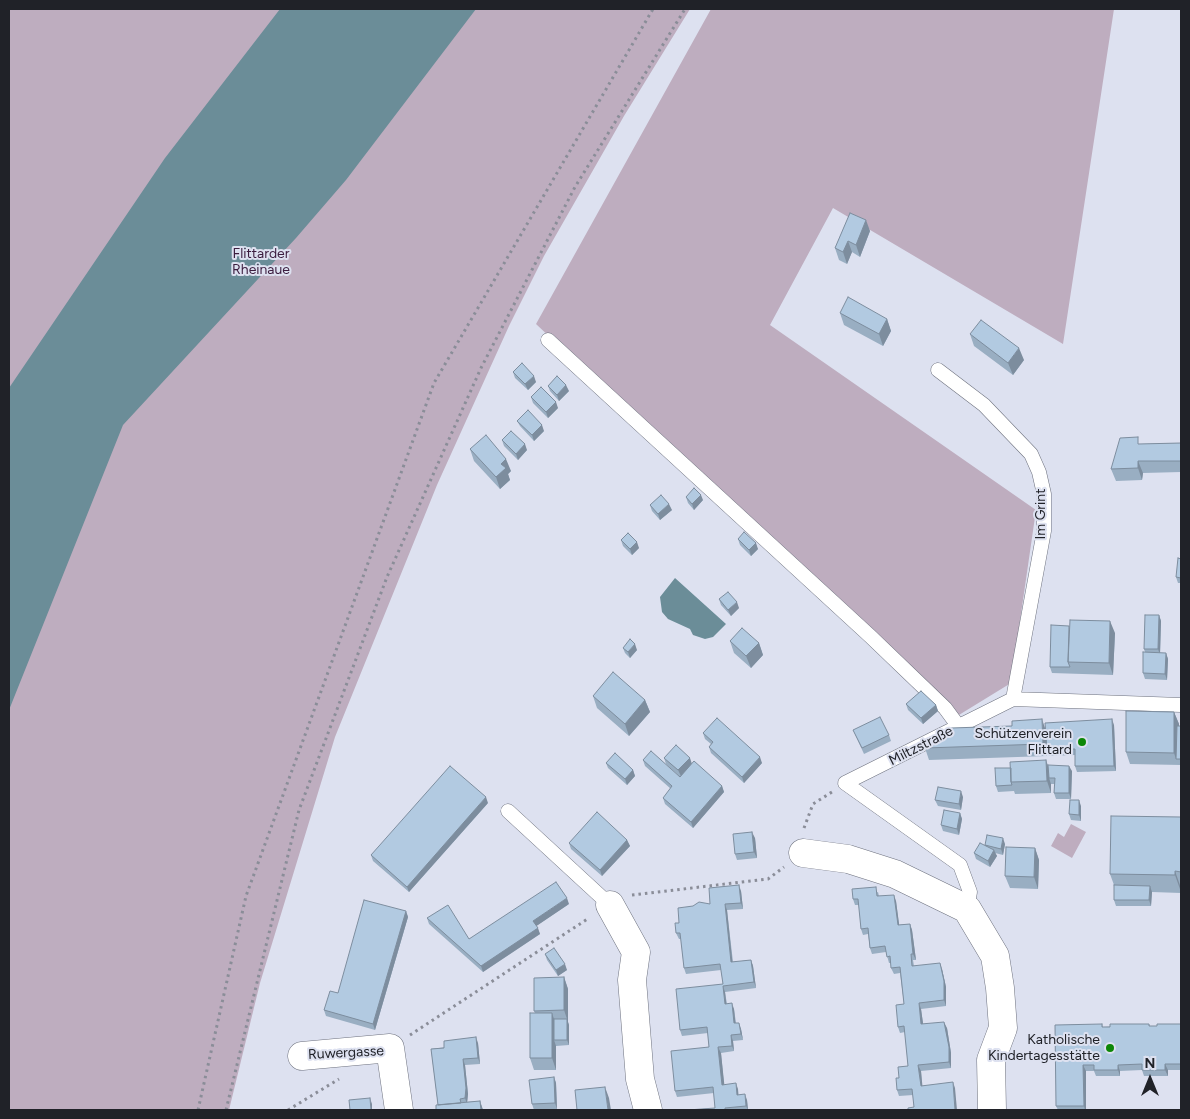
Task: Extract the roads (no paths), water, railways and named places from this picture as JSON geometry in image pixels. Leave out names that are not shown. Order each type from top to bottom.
[{"type":"street","points":[[803,853],[848,859],[895,874],[967,909],[994,956],[1000,988],[1003,1028],[991,1060],[992,1110]]},
{"type":"street","points":[[610,905],[636,952],[632,980],[640,1078],[648,1110]]},
{"type":"street","name":"Ruwergasse","points":[[302,1056],[390,1048],[398,1110]]},
{"type":"lane","points":[[548,340],[870,636],[945,708],[959,727]]},
{"type":"lane","name":"Im Grint","points":[[938,370],[984,405],[1031,454],[1039,472],[1044,494],[1044,530],[1013,699]]},
{"type":"lane","name":"Miltzstraße","points":[[967,909],[970,892],[960,865],[845,784],[1013,699],[1181,705]]},
{"type":"lane","points":[[508,811],[610,905]]},
{"type":"water","points":[[280,9],[476,9],[346,180],[296,238],[123,425],[9,710],[9,388],[165,158]]},
{"type":"water","points":[[675,578],[726,624],[713,637],[705,639],[693,635],[690,629],[668,619],[662,612],[660,597]]},
{"type":"place","name":"Schützenverein Flittard","points":[[1082,742]]},
{"type":"place","name":"Katholische Kindertagesstätte","points":[[1110,1048]]},
{"type":"park label","name":"Flittarder Rheinaue","points":[[261,262]]}]
